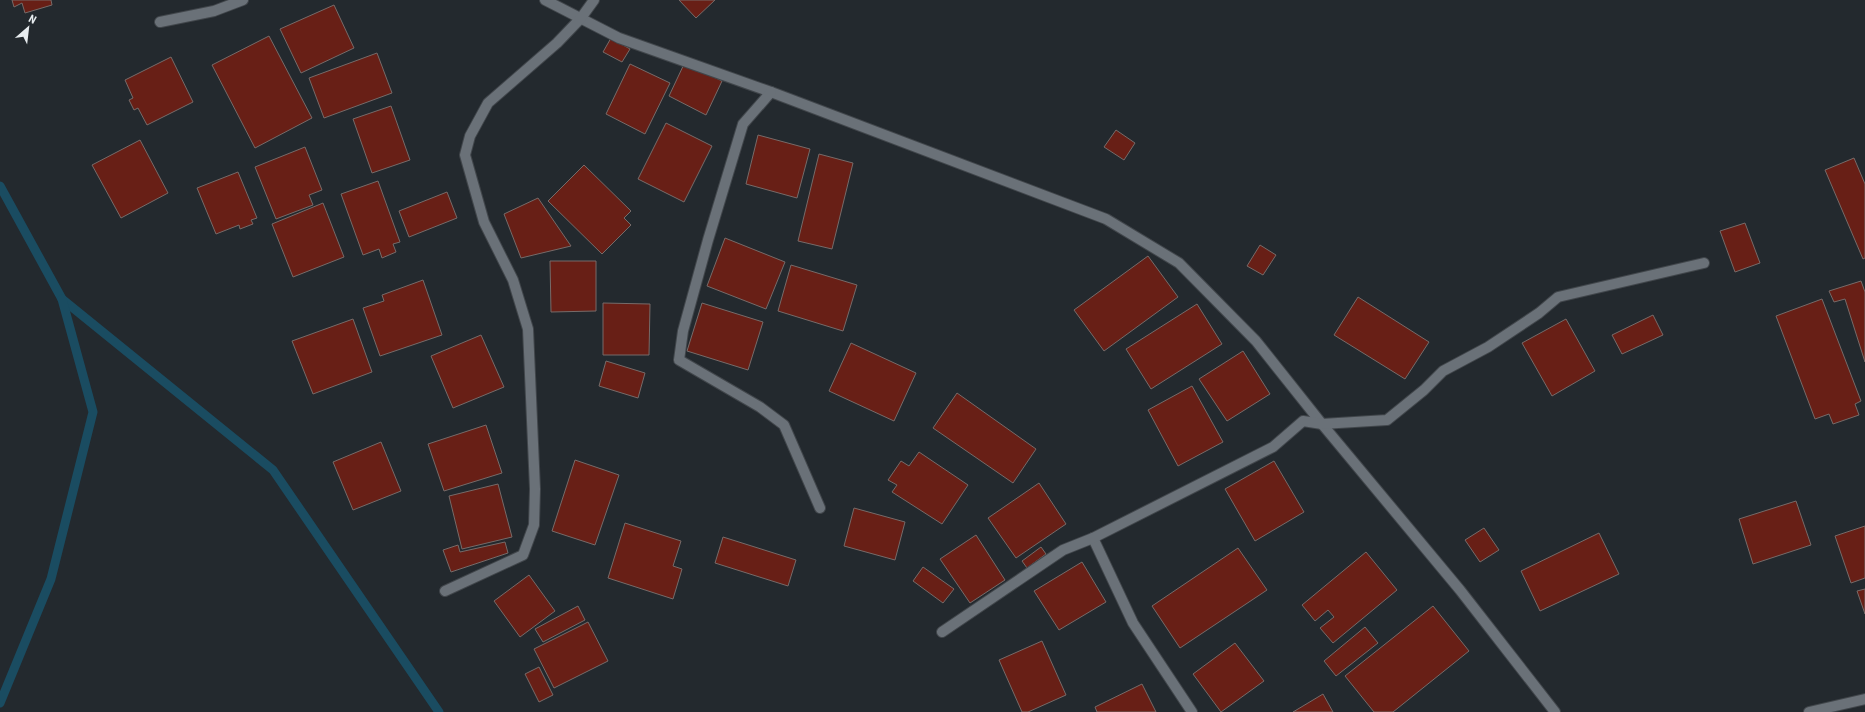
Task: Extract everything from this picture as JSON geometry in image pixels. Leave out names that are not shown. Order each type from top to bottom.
[{"type":"street","points":[[160,22],[214,11],[243,0]]},
{"type":"street","points":[[545,0],[619,38],[771,92],[1106,219],[1179,263],[1256,341],[1322,424],[1460,590],[1555,712]]},
{"type":"street","points":[[445,591],[523,556],[534,525],[535,489],[528,329],[513,280],[484,222],[464,154],[470,136],[488,103],[557,43],[581,18],[594,0]]},
{"type":"street","points":[[771,92],[743,124],[683,331],[679,360],[760,407],[784,424],[820,508]]},
{"type":"street","points":[[942,632],[1063,550],[1093,538],[1273,447],[1303,422],[1322,424],[1387,420],[1424,390],[1442,371],[1488,347],[1539,313],[1558,297],[1704,263]]},
{"type":"street","points":[[1093,538],[1133,623],[1192,712]]},
{"type":"street","points":[[1809,712],[1865,699]]},
{"type":"building","points":[[12,0],[51,0],[52,5],[25,13],[22,3],[14,7]]},
{"type":"building","points":[[679,0],[715,0],[696,18]]},
{"type":"building","points":[[334,5],[354,48],[301,73],[280,29]]},
{"type":"building","points":[[269,36],[312,118],[255,148],[212,65]]},
{"type":"building","points":[[611,38],[630,49],[622,62],[603,52]]},
{"type":"building","points":[[377,53],[392,93],[324,118],[309,78]]},
{"type":"building","points":[[171,57],[193,102],[147,125],[138,108],[134,110],[129,100],[133,98],[125,80]]},
{"type":"building","points":[[685,62],[722,81],[706,115],[669,96]]},
{"type":"building","points":[[630,64],[670,83],[645,134],[606,114]]},
{"type":"building","points":[[391,106],[410,160],[372,173],[353,119]]},
{"type":"building","points":[[666,123],[712,146],[684,202],[638,179]]},
{"type":"building","points":[[1116,130],[1135,143],[1124,160],[1104,147]]},
{"type":"building","points":[[758,135],[810,149],[797,198],[746,184]]},
{"type":"building","points":[[140,140],[168,193],[121,218],[92,165]]},
{"type":"building","points":[[305,147],[322,190],[309,195],[313,205],[276,219],[255,167]]},
{"type":"building","points":[[819,154],[853,163],[832,249],[798,241]]},
{"type":"building","points":[[1854,158],[1865,184],[1865,258],[1863,259],[1825,170]]},
{"type":"building","points":[[584,165],[631,211],[624,218],[631,225],[602,254],[548,201]]},
{"type":"building","points":[[238,172],[257,218],[251,220],[253,224],[240,229],[239,225],[216,234],[197,188]]},
{"type":"building","points":[[378,181],[400,242],[393,244],[396,252],[382,258],[379,249],[363,255],[341,194]]},
{"type":"building","points":[[447,192],[457,218],[409,237],[399,211]]},
{"type":"building","points":[[538,198],[571,246],[521,258],[504,214]]},
{"type":"building","points":[[323,203],[344,257],[293,277],[272,224]]},
{"type":"building","points":[[1745,223],[1760,263],[1735,272],[1720,231]]},
{"type":"building","points":[[725,238],[785,262],[766,309],[707,286]]},
{"type":"building","points":[[1260,245],[1276,255],[1263,275],[1247,266]]},
{"type":"building","points":[[1148,256],[1178,297],[1104,351],[1074,310]]},
{"type":"building","points":[[550,261],[596,261],[596,311],[551,312]]},
{"type":"building","points":[[791,265],[857,285],[843,331],[778,311]]},
{"type":"building","points":[[423,280],[442,335],[380,356],[363,308],[384,301],[382,295]]},
{"type":"building","points":[[1861,281],[1865,292],[1865,362],[1845,299],[1834,302],[1829,291]]},
{"type":"building","points":[[1358,297],[1429,342],[1405,379],[1334,335]]},
{"type":"building","points":[[1822,299],[1861,401],[1855,404],[1859,415],[1833,424],[1829,414],[1815,419],[1776,316]]},
{"type":"building","points":[[603,303],[650,304],[649,355],[603,355]]},
{"type":"building","points":[[702,303],[763,322],[748,370],[687,351]]},
{"type":"building","points":[[1197,304],[1222,344],[1151,389],[1126,349]]},
{"type":"building","points":[[1653,315],[1663,335],[1622,354],[1612,335]]},
{"type":"building","points":[[353,319],[372,372],[313,394],[292,341]]},
{"type":"building","points":[[1566,319],[1595,371],[1552,396],[1522,343]]},
{"type":"building","points":[[481,335],[504,387],[453,408],[431,356]]},
{"type":"building","points":[[851,343],[916,373],[894,421],[829,391]]},
{"type":"building","points":[[1243,351],[1270,394],[1227,421],[1199,379]]},
{"type":"building","points":[[606,361],[645,373],[638,398],[599,386]]},
{"type":"building","points":[[1192,386],[1223,442],[1178,466],[1148,410]]},
{"type":"building","points":[[957,393],[1036,449],[1013,483],[933,428]]},
{"type":"building","points":[[486,425],[502,473],[444,491],[428,444]]},
{"type":"building","points":[[381,442],[401,491],[353,510],[333,462]]},
{"type":"building","points":[[919,452],[968,485],[942,524],[892,492],[897,485],[888,480],[901,461],[909,466]]},
{"type":"building","points":[[575,460],[619,475],[595,545],[552,531]]},
{"type":"building","points":[[1274,461],[1304,512],[1255,541],[1225,489]]},
{"type":"building","points":[[1039,483],[1066,524],[1016,558],[988,518]]},
{"type":"building","points":[[498,484],[512,537],[462,549],[449,496]]},
{"type":"building","points":[[1796,501],[1811,545],[1753,564],[1739,519]]},
{"type":"building","points":[[854,508],[905,522],[895,560],[844,546]]},
{"type":"building","points":[[625,523],[681,541],[673,566],[682,569],[673,599],[608,578]]},
{"type":"building","points":[[1865,526],[1865,578],[1851,583],[1835,536]]},
{"type":"building","points":[[1484,528],[1499,550],[1480,562],[1465,540]]},
{"type":"building","points":[[1599,533],[1619,574],[1540,611],[1521,571]]},
{"type":"building","points":[[976,535],[1005,580],[970,603],[940,559]]},
{"type":"building","points":[[723,537],[796,560],[788,586],[715,563]]},
{"type":"building","points":[[505,542],[508,553],[451,572],[443,550],[458,545],[460,552]]},
{"type":"building","points":[[1041,547],[1046,554],[1027,568],[1022,561]]},
{"type":"building","points":[[1238,548],[1267,590],[1180,648],[1152,606]]},
{"type":"building","points":[[1366,552],[1397,590],[1333,643],[1320,628],[1334,617],[1328,610],[1315,621],[1302,605]]},
{"type":"building","points":[[1082,562],[1106,602],[1059,630],[1034,591]]},
{"type":"building","points":[[923,567],[954,589],[943,603],[913,581]]},
{"type":"building","points":[[529,575],[555,611],[520,637],[494,601]]},
{"type":"building","points":[[1865,589],[1865,614],[1857,591]]},
{"type":"building","points":[[578,606],[585,620],[543,642],[535,629]]},
{"type":"building","points":[[1433,606],[1469,651],[1393,712],[1374,712],[1345,676]]},
{"type":"building","points":[[588,622],[608,661],[554,688],[534,649]]},
{"type":"building","points":[[1365,627],[1378,643],[1336,676],[1324,661]]},
{"type":"building","points":[[1042,641],[1066,695],[1028,712],[1022,712],[999,660]]},
{"type":"building","points":[[1235,643],[1264,681],[1221,712],[1193,674]]},
{"type":"building","points":[[539,667],[553,695],[539,702],[525,674]]},
{"type":"building","points":[[1142,684],[1156,712],[1097,712],[1095,707]]},
{"type":"building","points":[[1323,694],[1333,712],[1293,712]]},
{"type":"waterway","points":[[0,186],[62,299],[273,470],[439,712]]},
{"type":"waterway","points":[[0,703],[51,579],[93,412],[62,299]]}]
